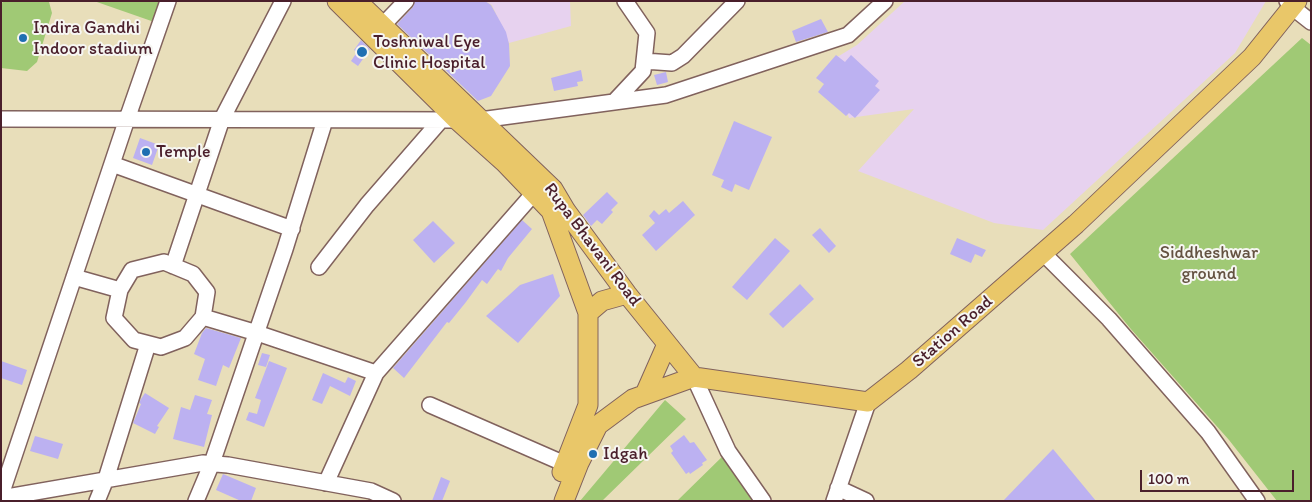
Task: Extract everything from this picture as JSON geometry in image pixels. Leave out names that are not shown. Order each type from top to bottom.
[{"type":"main road","points":[[337,1],[449,120],[505,163],[551,211],[588,313],[588,405],[551,501]]},
{"type":"main road","name":"Rupa Bhavani Road","points":[[357,1],[553,189],[566,211],[627,294],[694,377]]},
{"type":"main road","name":"Station Road","points":[[868,402],[909,370],[1076,224],[1252,57],[1292,3]]},
{"type":"main road","points":[[588,313],[602,301],[627,294]]},
{"type":"main road","points":[[646,394],[667,344]]},
{"type":"main road","points":[[564,501],[579,463],[598,425],[633,399],[694,377],[868,402]]},
{"type":"street","points":[[168,1],[4,478],[1,497],[212,463],[370,490],[393,501]]},
{"type":"street","points":[[173,266],[222,119],[283,1]]},
{"type":"street","points":[[382,26],[406,1]]},
{"type":"street","points":[[614,102],[643,71],[646,33],[625,1]]},
{"type":"street","points":[[644,61],[672,64],[683,56],[737,1]]},
{"type":"street","points":[[480,120],[666,95],[848,35],[885,1]]},
{"type":"street","points":[[1292,3],[1311,22]]},
{"type":"street","points":[[1,119],[449,120]]},
{"type":"street","points":[[196,501],[212,463],[292,229],[325,120]]},
{"type":"street","points":[[319,268],[368,206],[449,120]]},
{"type":"street","points":[[112,164],[292,229]]},
{"type":"street","points":[[326,483],[376,373],[534,193]]},
{"type":"street","points":[[1043,253],[1109,319],[1208,432],[1257,501]]},
{"type":"street","points":[[164,262],[173,266],[193,274],[207,292],[203,317],[185,338],[161,347],[134,340],[114,318],[120,290],[132,270],[164,262]]},
{"type":"street","points":[[74,277],[120,290]]},
{"type":"street","points":[[203,317],[257,332],[376,373]]},
{"type":"street","points":[[97,501],[106,480],[148,344]]},
{"type":"street","name":"Rupa Bhavani Road","points":[[694,377],[728,451],[763,501]]},
{"type":"street","points":[[866,501],[836,494],[868,402]]},
{"type":"street","points":[[430,404],[565,464]]},
{"type":"shaded area","points":[[485,1],[570,1],[571,26],[509,43],[492,5]]},
{"type":"shaded area","points":[[905,1],[1266,1],[1235,53],[1043,230],[994,223],[858,171],[914,109],[849,118],[829,62],[857,45]]},
{"type":"green space","name":"Indira Gandhi Indoor stadium","points":[[3,1],[49,2],[52,13],[37,62],[27,71],[1,68],[1,6]]},
{"type":"green space","points":[[94,1],[165,1],[160,24]]},
{"type":"green space","name":"Siddheshwar ground","points":[[1302,38],[1311,45],[1311,501],[1277,501],[1229,440],[1130,328],[1070,254]]},
{"type":"green space","points":[[665,400],[686,419],[602,501],[580,501]]},
{"type":"green space","points":[[728,451],[761,501],[677,501]]},
{"type":"building","points":[[415,1],[485,1],[491,5],[506,32],[509,44],[510,66],[491,96],[478,101],[397,24],[413,7]]},
{"type":"building","points":[[821,19],[828,32],[796,42],[792,31]]},
{"type":"building","points":[[361,40],[370,49],[358,66],[351,61],[357,52],[354,50]]},
{"type":"building","points":[[836,55],[845,62],[851,55],[879,81],[875,86],[880,90],[855,118],[849,113],[846,116],[818,92],[824,84],[816,78]]},
{"type":"building","points":[[581,70],[583,81],[577,82],[578,86],[554,91],[551,78]]},
{"type":"building","points":[[666,72],[668,82],[657,85],[654,75]]},
{"type":"building","points":[[734,121],[772,137],[749,190],[735,184],[732,192],[721,187],[724,180],[712,175]]},
{"type":"building","name":"Temple","points":[[140,138],[159,145],[152,165],[133,158]]},
{"type":"building","points":[[607,192],[618,203],[602,224],[597,220],[591,226],[583,215]]},
{"type":"building","points":[[683,201],[695,215],[656,251],[642,235],[655,223],[649,216],[654,210],[659,215],[666,209],[669,213]]},
{"type":"building","points":[[522,220],[532,229],[508,258],[501,271],[498,269],[487,284],[482,280],[404,378],[393,368]]},
{"type":"building","points":[[433,221],[455,243],[434,263],[413,240]]},
{"type":"building","points":[[820,228],[836,246],[829,253],[812,235]]},
{"type":"building","points":[[775,238],[790,251],[747,300],[732,287]]},
{"type":"building","points":[[957,238],[986,250],[982,257],[975,254],[971,263],[950,254]]},
{"type":"building","points":[[553,274],[560,296],[518,343],[486,316],[520,285]]},
{"type":"building","points":[[800,284],[814,299],[783,328],[769,314]]},
{"type":"building","points":[[206,328],[241,338],[229,368],[223,365],[216,386],[198,380],[205,359],[194,354],[202,333]]},
{"type":"building","points":[[262,353],[270,355],[266,367],[258,365]]},
{"type":"building","points":[[1,361],[27,370],[22,385],[1,378]]},
{"type":"building","points":[[269,361],[287,368],[264,427],[246,420],[249,412],[257,414],[261,400],[255,398]]},
{"type":"building","points":[[323,373],[345,383],[348,377],[356,381],[350,396],[330,386],[322,404],[312,400]]},
{"type":"building","points":[[145,393],[169,408],[157,426],[159,427],[155,434],[133,423],[141,404],[139,403]]},
{"type":"building","points":[[195,395],[212,400],[207,414],[212,415],[204,447],[173,439],[181,407],[190,410]]},
{"type":"building","points":[[684,435],[690,443],[694,442],[707,460],[690,474],[689,472],[686,474],[671,453],[673,451],[670,446]]},
{"type":"building","points":[[35,436],[63,444],[58,459],[30,451]]},
{"type":"building","points":[[1053,449],[1096,501],[1003,501]]},
{"type":"building","points":[[223,474],[256,488],[251,501],[241,501],[216,490]]},
{"type":"building","points":[[441,477],[450,481],[442,501],[432,501]]},
{"type":"place","name":"Indira Gandhi Indoor stadium","points":[[23,38]]},
{"type":"place","name":"Toshniwal Eye Clinic Hospital","points":[[362,52]]},
{"type":"place","name":"Temple","points":[[146,152]]},
{"type":"place","name":"Idgah","points":[[593,454]]}]
